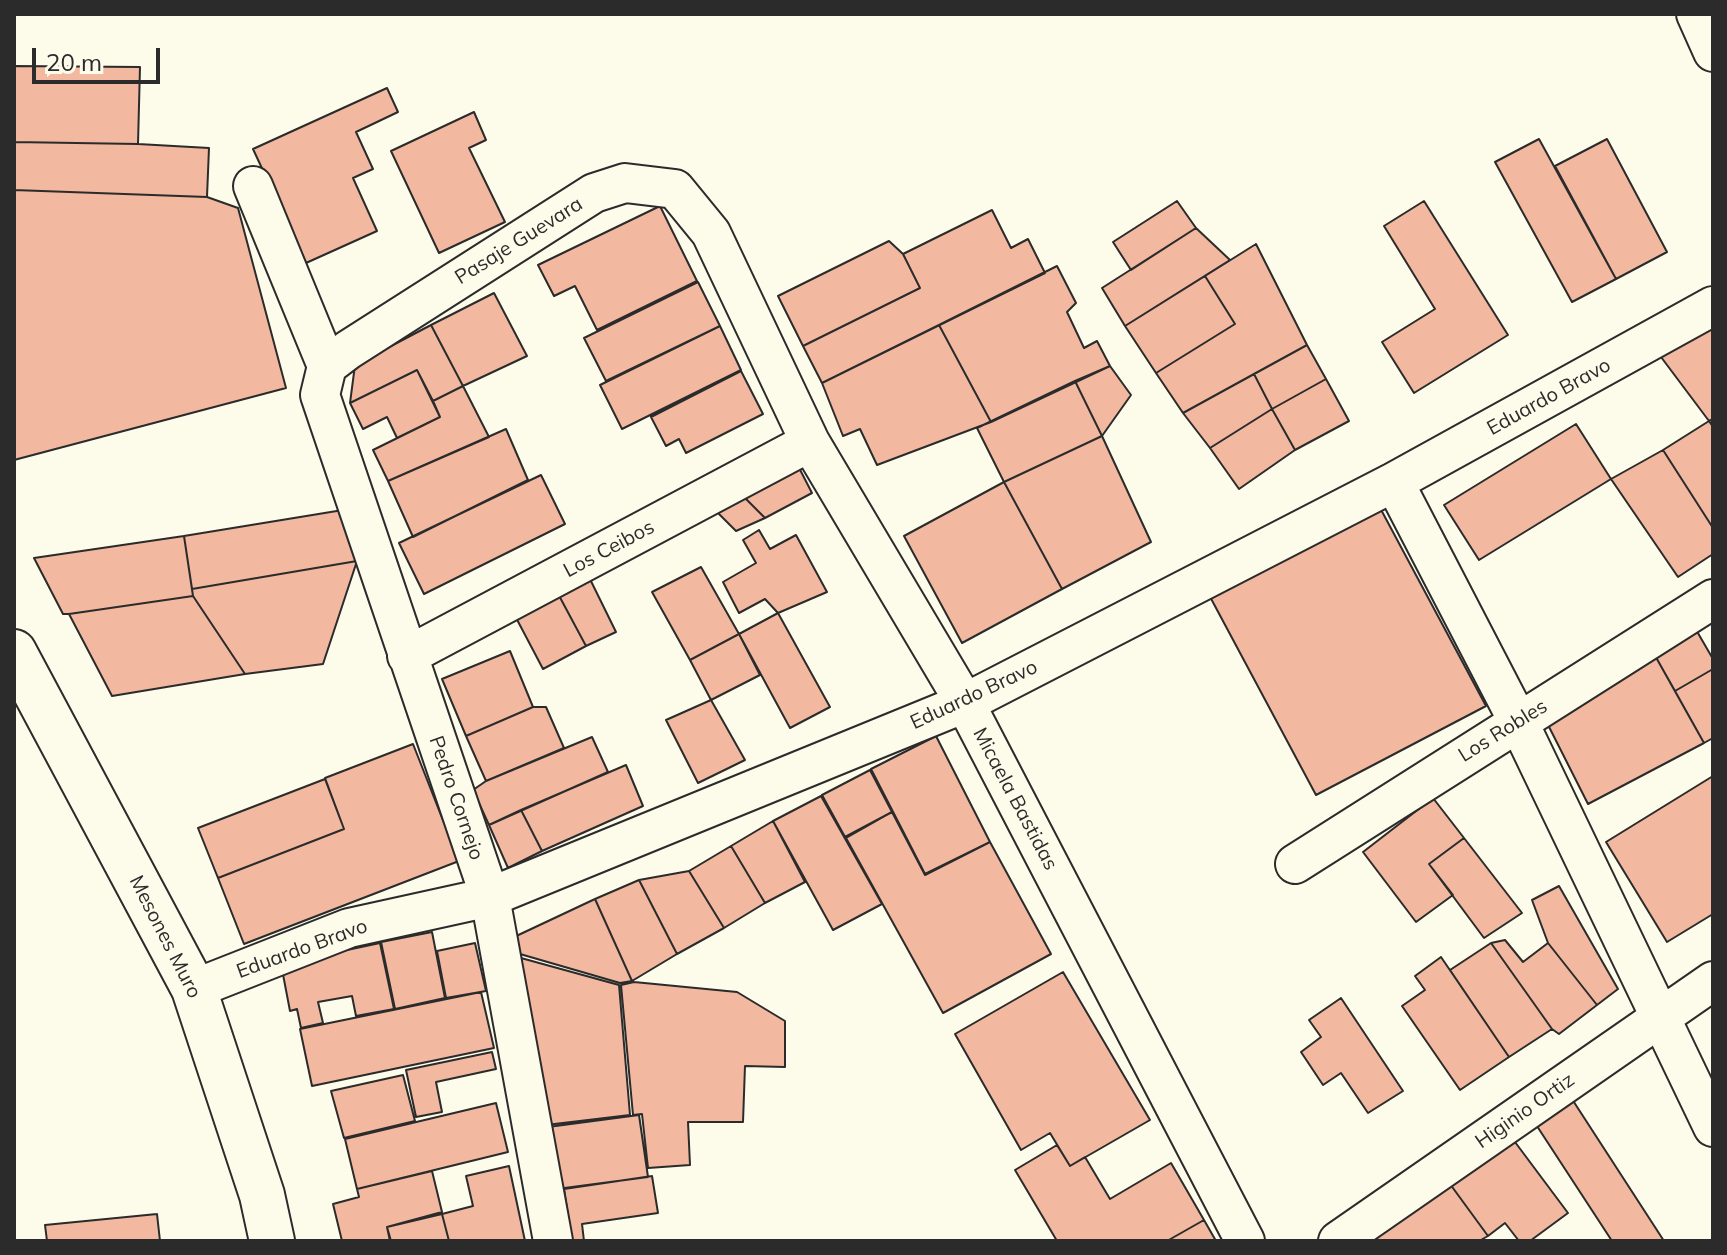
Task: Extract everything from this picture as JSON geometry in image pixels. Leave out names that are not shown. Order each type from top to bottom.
[{"type":"highway","name":"Mesones Muro","points":[[14,652],[194,989],[262,1195],[272,1241]]},
{"type":"street","points":[[1696,14],[1713,52]]},
{"type":"street","name":"Pasaje Guevara","points":[[327,366],[594,193],[625,183],[675,189],[711,233]]},
{"type":"street","points":[[253,186],[327,366]]},
{"type":"street","name":"Micaela Bastidas","points":[[711,233],[810,442],[965,703],[1245,1241]]},
{"type":"street","name":"Eduardo Bravo","points":[[194,989],[349,928],[490,897],[965,703],[1394,482],[1713,306]]},
{"type":"street","name":"Pedro Cornejo","points":[[327,366],[320,395],[490,897],[553,1241]]},
{"type":"street","name":"Los Ceibos","points":[[407,656],[810,442]]},
{"type":"street","points":[[1394,482],[1518,721],[1713,1127]]},
{"type":"street","name":"Los Robles","points":[[1295,864],[1713,599]]},
{"type":"street","name":"Higinio Ortiz","points":[[1338,1241],[1713,981]]},
{"type":"building","points":[[14,66],[140,67],[138,144],[14,142]]},
{"type":"building","points":[[387,88],[398,112],[356,132],[373,169],[353,178],[377,231],[306,263],[253,149]]},
{"type":"building","points":[[474,112],[486,140],[469,148],[505,222],[439,253],[391,151]]},
{"type":"building","points":[[1539,139],[1616,279],[1572,302],[1495,162]]},
{"type":"building","points":[[1607,139],[1667,252],[1616,279],[1555,166]]},
{"type":"building","points":[[14,142],[209,148],[207,197],[14,190]]},
{"type":"building","points":[[14,190],[207,197],[238,208],[286,388],[14,460]]},
{"type":"building","points":[[1177,201],[1196,228],[1131,270],[1113,242]]},
{"type":"building","points":[[1424,201],[1508,335],[1414,393],[1382,342],[1435,309],[1384,226]]},
{"type":"building","points":[[660,206],[697,281],[597,330],[575,286],[554,296],[538,265]]},
{"type":"building","points":[[992,210],[1011,248],[1028,239],[1045,273],[822,383],[803,346],[920,288],[903,254]]},
{"type":"building","points":[[1196,228],[1230,260],[1125,326],[1102,288]]},
{"type":"building","points":[[889,241],[903,254],[920,288],[803,346],[778,296]]},
{"type":"building","points":[[1256,244],[1307,345],[1183,413],[1156,373],[1235,324],[1205,276]]},
{"type":"building","points":[[1057,266],[1076,303],[1067,312],[1084,348],[1097,341],[1110,366],[991,422],[939,325]]},
{"type":"building","points":[[1205,276],[1235,324],[1156,373],[1125,326]]},
{"type":"building","points":[[698,282],[720,326],[606,381],[584,338]]},
{"type":"building","points":[[494,293],[527,356],[463,386],[431,325]]},
{"type":"building","points":[[431,325],[463,386],[433,401],[417,370],[350,403],[355,365]]},
{"type":"building","points":[[939,325],[991,422],[877,465],[860,429],[843,436],[822,383]]},
{"type":"building","points":[[720,326],[741,370],[622,429],[600,385]]},
{"type":"building","points":[[1713,326],[1713,419],[1709,421],[1658,353]]},
{"type":"building","points":[[1307,345],[1326,379],[1272,409],[1254,374]]},
{"type":"building","points":[[1110,366],[1131,395],[1102,436],[1075,381]]},
{"type":"building","points":[[417,370],[440,417],[397,438],[387,417],[363,429],[350,403]]},
{"type":"building","points":[[741,371],[763,414],[686,453],[679,439],[666,446],[651,417]]},
{"type":"building","points":[[1254,374],[1272,409],[1210,448],[1183,413]]},
{"type":"building","points":[[1326,379],[1349,421],[1295,450],[1272,409]]},
{"type":"building","points":[[1075,381],[1102,436],[1004,482],[977,428]]},
{"type":"building","points":[[463,386],[489,437],[388,481],[373,450],[440,417],[433,401]]},
{"type":"building","points":[[1272,409],[1295,450],[1239,489],[1210,448]]},
{"type":"building","points":[[1709,421],[1713,427],[1713,528],[1663,450]]},
{"type":"building","points":[[1576,424],[1611,479],[1479,560],[1444,505]]},
{"type":"building","points":[[506,429],[528,480],[413,537],[388,481]]},
{"type":"building","points":[[1102,436],[1151,542],[1062,589],[1004,482]]},
{"type":"building","points":[[1663,450],[1713,528],[1713,554],[1678,577],[1611,479]]},
{"type":"building","points":[[794,458],[812,493],[765,518],[734,487]]},
{"type":"building","points":[[541,475],[565,524],[424,594],[399,543]]},
{"type":"building","points":[[1004,482],[1062,589],[962,643],[904,536]]},
{"type":"building","points":[[734,487],[765,518],[736,531],[713,508]]},
{"type":"building","points":[[1378,504],[1486,706],[1316,795],[1208,593]]},
{"type":"building","points":[[349,509],[357,561],[192,589],[184,536]]},
{"type":"building","points":[[759,530],[770,549],[796,535],[827,592],[778,613],[765,599],[739,613],[723,582],[756,563],[743,540]]},
{"type":"building","points":[[184,536],[193,596],[63,614],[34,558]]},
{"type":"building","points":[[357,561],[323,664],[245,674],[193,596],[192,589]]},
{"type":"building","points":[[701,567],[739,634],[690,660],[652,592]]},
{"type":"building","points":[[587,573],[616,632],[586,646],[556,590]]},
{"type":"building","points":[[556,590],[586,646],[543,669],[513,612]]},
{"type":"building","points":[[193,596],[245,674],[112,696],[69,614]]},
{"type":"building","points":[[778,613],[830,707],[790,728],[739,634]]},
{"type":"building","points":[[1695,628],[1713,659],[1713,669],[1675,691],[1653,652]]},
{"type":"building","points":[[739,634],[760,675],[711,700],[690,660]]},
{"type":"building","points":[[510,651],[533,707],[466,736],[442,679]]},
{"type":"building","points":[[1653,652],[1704,743],[1588,804],[1541,711]]},
{"type":"building","points":[[1713,669],[1713,738],[1704,743],[1675,691]]},
{"type":"building","points":[[711,700],[745,760],[698,783],[666,720]]},
{"type":"building","points":[[533,707],[546,707],[564,748],[486,781],[466,736]]},
{"type":"building","points":[[936,736],[990,842],[925,874],[871,769]]},
{"type":"building","points":[[592,737],[608,772],[489,825],[473,790],[486,781]]},
{"type":"building","points":[[413,744],[459,861],[244,944],[218,878],[344,829],[325,778]]},
{"type":"building","points":[[626,765],[643,806],[542,851],[521,810]]},
{"type":"building","points":[[870,770],[892,812],[845,837],[822,795]]},
{"type":"building","points":[[1713,776],[1713,914],[1667,942],[1606,842]]},
{"type":"building","points":[[325,779],[344,829],[218,878],[198,828]]},
{"type":"building","points":[[821,796],[882,904],[833,930],[773,821]]},
{"type":"building","points":[[1433,798],[1464,838],[1429,864],[1453,895],[1416,922],[1363,852]]},
{"type":"building","points":[[521,810],[542,851],[508,868],[489,825]]},
{"type":"building","points":[[892,812],[925,875],[990,842],[1051,954],[943,1013],[846,838]]},
{"type":"building","points":[[773,821],[805,882],[765,903],[731,846]]},
{"type":"building","points":[[1464,838],[1522,913],[1484,938],[1429,864]]},
{"type":"building","points":[[731,846],[765,903],[724,928],[689,871]]},
{"type":"building","points":[[689,871],[724,928],[677,954],[639,880]]},
{"type":"building","points":[[639,880],[677,954],[632,981],[595,899]]},
{"type":"building","points":[[1559,886],[1618,989],[1597,1005],[1548,943],[1532,900]]},
{"type":"building","points":[[595,899],[632,981],[620,983],[520,954],[512,938]]},
{"type":"building","points":[[432,932],[445,998],[395,1009],[381,942]]},
{"type":"building","points":[[1505,940],[1523,962],[1548,943],[1597,1005],[1559,1034],[1552,1029],[1491,943]]},
{"type":"building","points":[[380,943],[394,1009],[356,1016],[352,996],[318,1002],[323,1023],[301,1028],[297,1009],[290,1011],[281,964]]},
{"type":"building","points":[[475,943],[486,991],[446,998],[437,951]]},
{"type":"building","points":[[1491,943],[1552,1029],[1509,1057],[1450,970]]},
{"type":"building","points":[[1441,957],[1509,1057],[1460,1090],[1402,1006],[1425,990],[1415,976]]},
{"type":"building","points":[[521,958],[619,985],[630,1115],[546,1125]]},
{"type":"building","points":[[1063,972],[1150,1120],[1070,1166],[1050,1133],[1021,1150],[955,1034]]},
{"type":"building","points":[[634,982],[737,992],[785,1021],[785,1067],[745,1066],[743,1122],[688,1122],[690,1165],[648,1168],[642,1114],[633,1115],[621,985]]},
{"type":"building","points":[[481,992],[494,1048],[312,1086],[300,1029]]},
{"type":"building","points":[[1341,998],[1403,1091],[1368,1113],[1341,1073],[1323,1085],[1301,1052],[1321,1037],[1309,1020]]},
{"type":"building","points":[[492,1052],[496,1069],[436,1082],[442,1112],[416,1117],[406,1070]]},
{"type":"building","points":[[403,1075],[415,1121],[344,1138],[331,1091]]},
{"type":"building","points":[[1570,1096],[1664,1241],[1612,1241],[1533,1120]]},
{"type":"building","points":[[496,1103],[508,1152],[357,1189],[345,1139]]},
{"type":"building","points":[[639,1115],[648,1177],[557,1189],[548,1127]]},
{"type":"building","points":[[1512,1138],[1568,1213],[1530,1241],[1519,1241],[1505,1223],[1488,1236],[1450,1184]]},
{"type":"building","points":[[1057,1145],[1070,1166],[1085,1157],[1110,1199],[1171,1163],[1204,1220],[1167,1241],[1057,1241],[1015,1170]]},
{"type":"building","points":[[509,1166],[525,1241],[449,1241],[442,1214],[473,1206],[466,1176]]},
{"type":"building","points":[[432,1171],[442,1212],[387,1227],[390,1241],[342,1241],[333,1204],[359,1197],[357,1189]]},
{"type":"building","points":[[652,1176],[658,1213],[582,1224],[584,1241],[572,1241],[564,1189]]},
{"type":"building","points":[[1450,1184],[1488,1236],[1479,1241],[1360,1241]]},
{"type":"building","points":[[157,1214],[160,1241],[47,1241],[45,1225]]},
{"type":"building","points":[[442,1214],[449,1241],[391,1241],[387,1227]]},
{"type":"building","points":[[1204,1220],[1216,1241],[1167,1241]]}]
